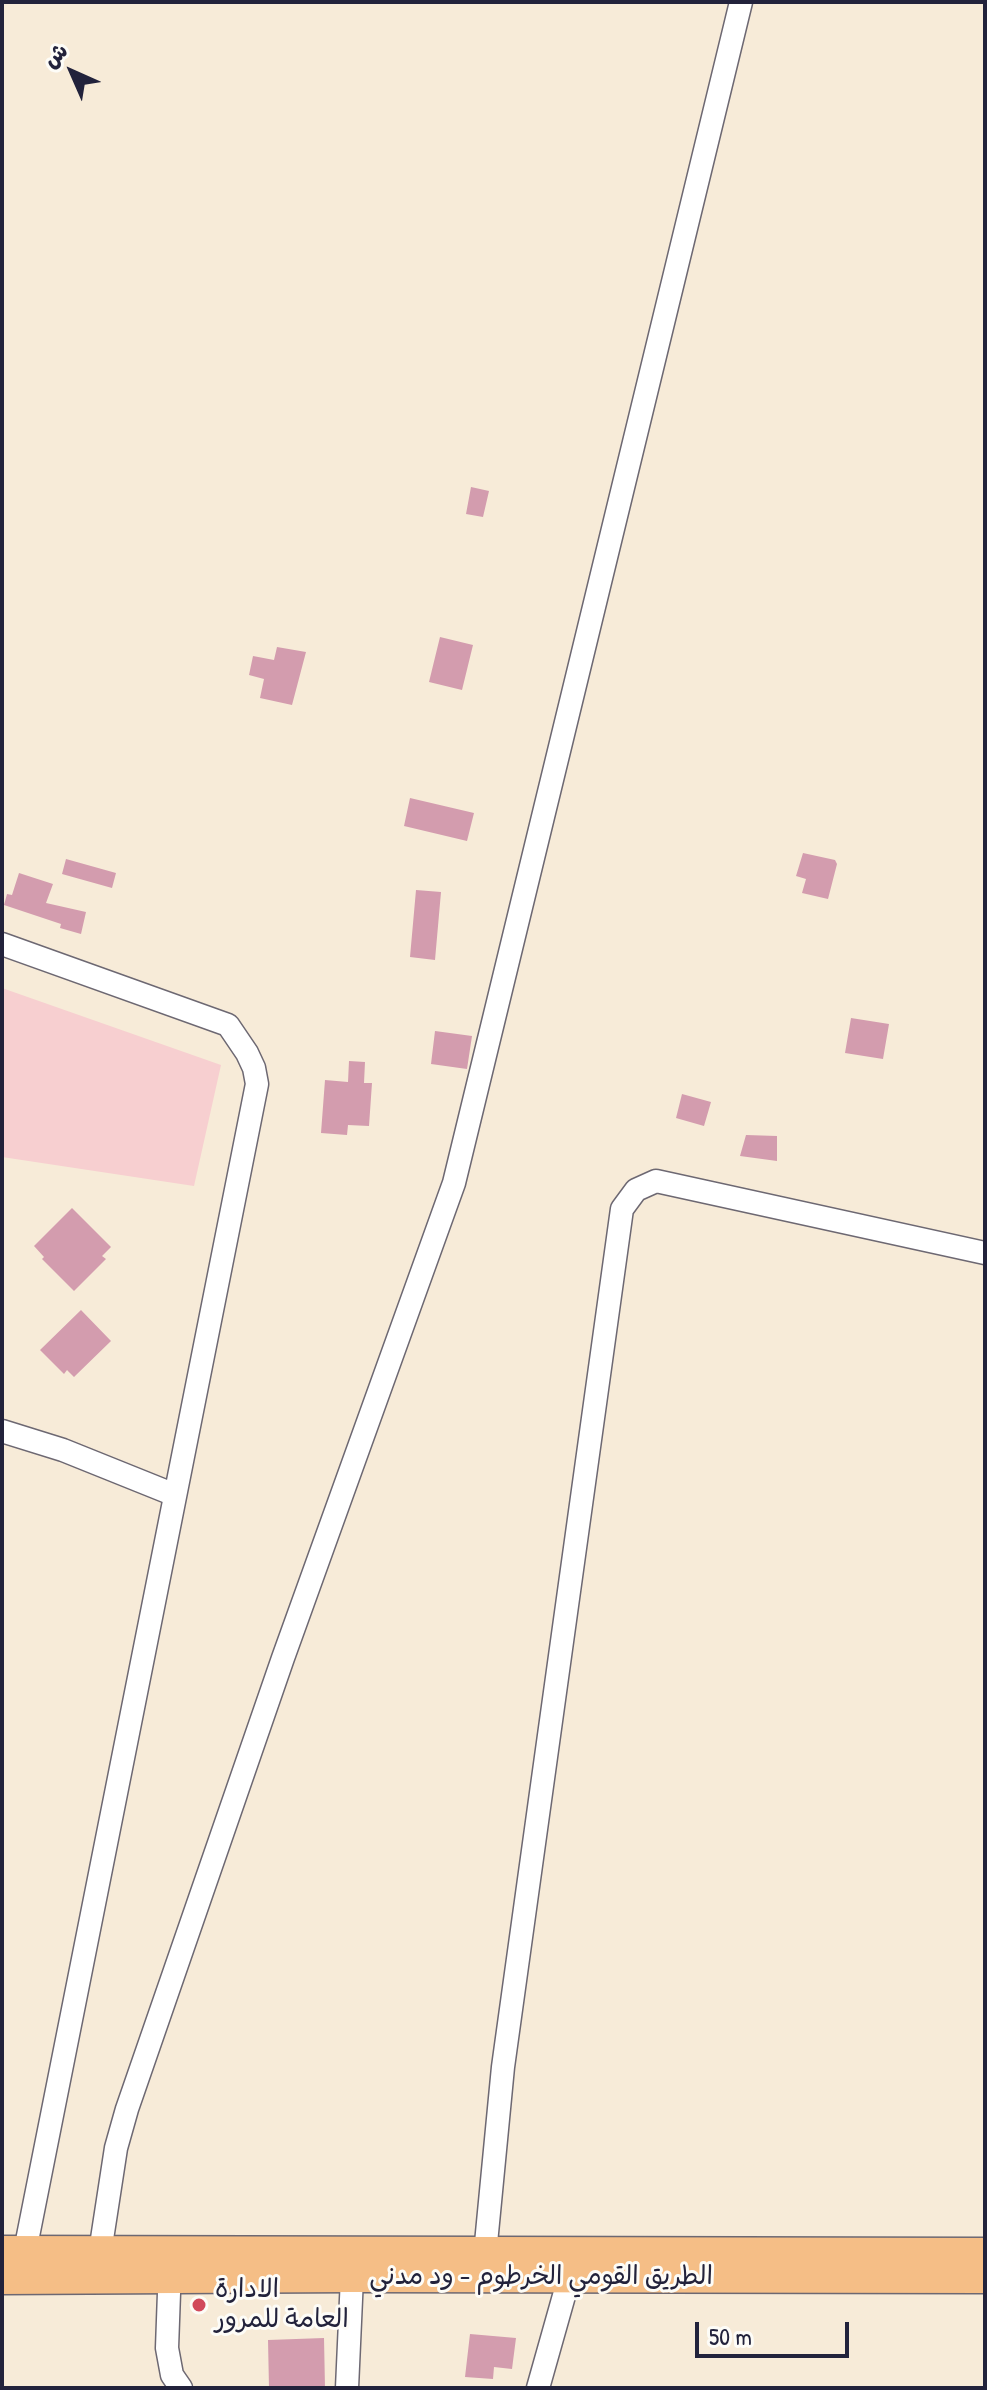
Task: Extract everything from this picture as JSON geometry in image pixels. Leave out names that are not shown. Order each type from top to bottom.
[{"type":"highway","name":"الطريق القومي الخرطوم - ود مدني","points":[[13,2251],[100,2252],[170,2266],[352,2277],[484,2265],[569,2278],[985,2278]]},
{"type":"highway","name":"الطريق القومي الخرطوم - ود مدني","points":[[2,2279],[170,2266],[484,2265],[985,2253]]},
{"type":"street","points":[[100,2252],[116,2148],[127,2109],[283,1658],[454,1183],[741,2]]},
{"type":"street","points":[[2,944],[228,1025],[239,1038],[254,1068],[257,1084],[175,1495],[13,2251]]},
{"type":"street","points":[[484,2265],[503,2067],[622,1209],[636,1190],[656,1181],[985,1253]]},
{"type":"street","points":[[2,1431],[63,1450],[175,1495]]},
{"type":"street","points":[[170,2266],[169,2362],[172,2375],[181,2388]]},
{"type":"street","points":[[347,2388],[352,2277]]},
{"type":"street","points":[[538,2388],[569,2278]]},
{"type":"shaded area","points":[[2,988],[221,1065],[194,1186],[2,1157]]},
{"type":"building","points":[[471,487],[489,491],[483,517],[466,514]]},
{"type":"building","points":[[440,637],[473,645],[462,690],[429,682]]},
{"type":"building","points":[[277,647],[306,652],[292,705],[260,698],[264,679],[249,675],[253,656],[274,660]]},
{"type":"building","points":[[410,798],[474,813],[467,841],[404,826]]},
{"type":"building","points":[[803,853],[835,860],[837,864],[828,899],[802,893],[806,879],[796,876]]},
{"type":"building","points":[[66,859],[116,873],[112,888],[62,874]]},
{"type":"building","points":[[19,873],[53,884],[46,903],[86,912],[81,934],[4,905],[7,894],[12,895]]},
{"type":"building","points":[[416,890],[441,892],[435,960],[410,957]]},
{"type":"building","points":[[851,1018],[889,1024],[883,1059],[845,1053]]},
{"type":"building","points":[[435,1031],[472,1036],[467,1069],[431,1064]]},
{"type":"building","points":[[349,1061],[365,1062],[364,1083],[372,1083],[369,1126],[348,1125],[347,1135],[321,1133],[325,1080],[348,1082]]},
{"type":"building","points":[[682,1094],[711,1102],[704,1126],[676,1118]]},
{"type":"building","points":[[746,1135],[777,1136],[777,1161],[740,1156]]},
{"type":"building","points":[[72,1208],[111,1247],[102,1256],[106,1259],[74,1291],[42,1259],[44,1257],[34,1246]]},
{"type":"building","points":[[81,1310],[111,1341],[74,1377],[67,1370],[64,1374],[40,1350]]},
{"type":"building","points":[[470,2334],[516,2338],[512,2369],[494,2367],[493,2379],[465,2377]]},
{"type":"building","points":[[324,2338],[325,2388],[269,2388],[268,2340]]},
{"type":"place","name":"الادارة العامة للمرور","points":[[199,2305]]}]
